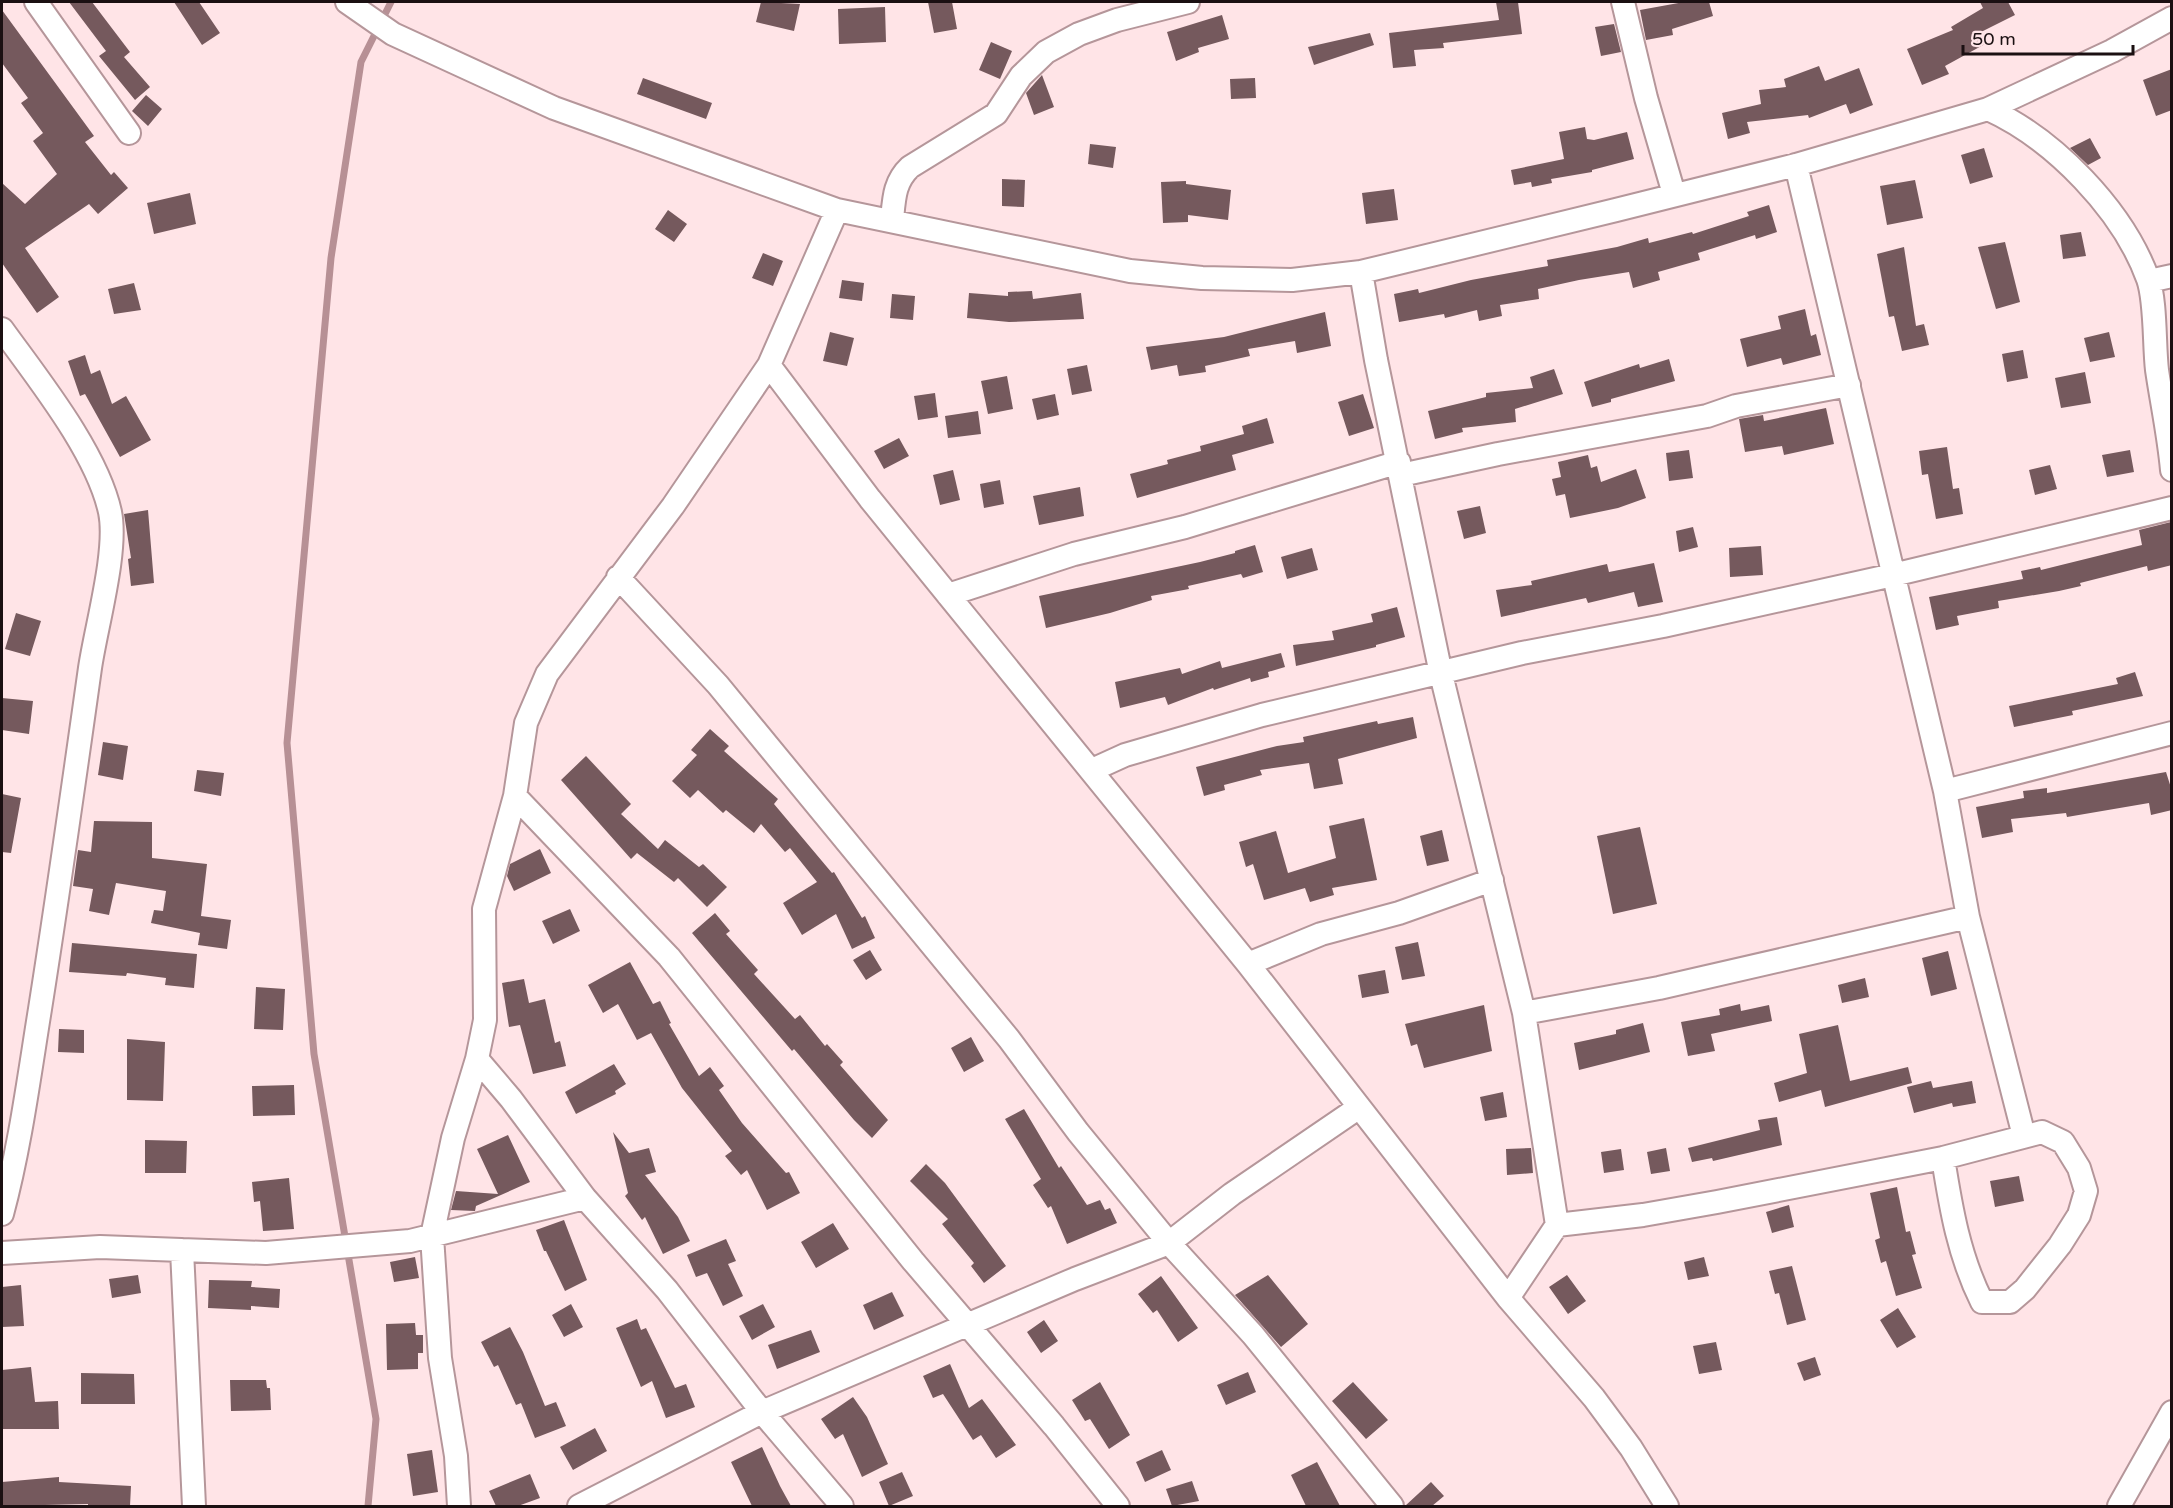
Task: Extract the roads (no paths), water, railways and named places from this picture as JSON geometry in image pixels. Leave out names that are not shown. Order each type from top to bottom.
[{"type":"street","points":[[36,2],[129,133]]},
{"type":"street","points":[[347,2],[393,34],[554,108],[837,210],[1130,271],[1202,278],[1292,280],[1361,272],[1796,165],[1988,109],[2112,51],[2172,18]]},
{"type":"street","points":[[892,220],[895,189],[901,176],[927,156],[996,114],[1021,76],[1046,52],[1079,33],[1188,2]]},
{"type":"street","points":[[1623,2],[1646,98],[1674,194]]},
{"type":"street","points":[[1988,109],[2017,122],[2094,190],[2126,232],[2149,281],[2157,371],[2172,470]]},
{"type":"street","points":[[1796,165],[1945,791],[1968,917],[2024,1136]]},
{"type":"street","points":[[459,1506],[456,1456],[440,1358],[432,1236],[453,1138],[477,1059],[485,1020],[484,909],[515,796],[526,723],[547,674],[673,506],[769,365],[837,210]]},
{"type":"street","points":[[1361,272],[1376,360],[1442,674],[1524,1013],[1557,1225],[1508,1298]]},
{"type":"street","points":[[2149,281],[2172,276]]},
{"type":"street","points":[[2,329],[62,416],[93,467],[103,488],[111,515],[106,579],[92,655],[57,902],[18,1141],[2,1214]]},
{"type":"street","points":[[769,365],[870,499],[1248,964],[1508,1298],[1594,1398],[1631,1448],[1667,1506]]},
{"type":"street","points":[[948,595],[1074,554],[1185,527],[1400,468],[1498,454],[1707,416],[1736,406],[1849,385]]},
{"type":"street","points":[[1092,770],[1125,755],[1262,715],[1442,674],[1522,653],[1663,626],[1893,576],[2172,507]]},
{"type":"street","points":[[618,577],[718,685],[1009,1039],[1078,1132],[1169,1243],[1253,1335],[1392,1506]]},
{"type":"street","points":[[1945,791],[2172,733]]},
{"type":"street","points":[[515,796],[669,957],[913,1262],[1118,1506]]},
{"type":"street","points":[[1248,964],[1321,934],[1399,912],[1492,880]]},
{"type":"street","points":[[1524,1013],[1659,988],[1968,917]]},
{"type":"street","points":[[477,1059],[511,1099],[585,1198],[668,1290],[762,1412],[842,1506]]},
{"type":"street","points":[[579,1506],[762,1412],[969,1326],[1075,1279],[1169,1243],[1232,1194],[1358,1108]]},
{"type":"street","points":[[1557,1225],[1643,1215],[1943,1158],[2042,1132],[2063,1142],[2079,1168],[2086,1191],[2079,1215],[2060,1245],[2025,1289],[2010,1302],[1982,1302],[1966,1270],[1951,1214],[1943,1158]]},
{"type":"street","points":[[2,1253],[100,1247],[266,1253],[410,1241],[585,1198]]},
{"type":"street","points":[[183,1250],[194,1506]]},
{"type":"street","points":[[2119,1506],[2172,1412]]},
{"type":"waterway","points":[[368,1506],[376,1419],[314,1054],[287,743],[331,258],[361,62],[391,2]]}]
